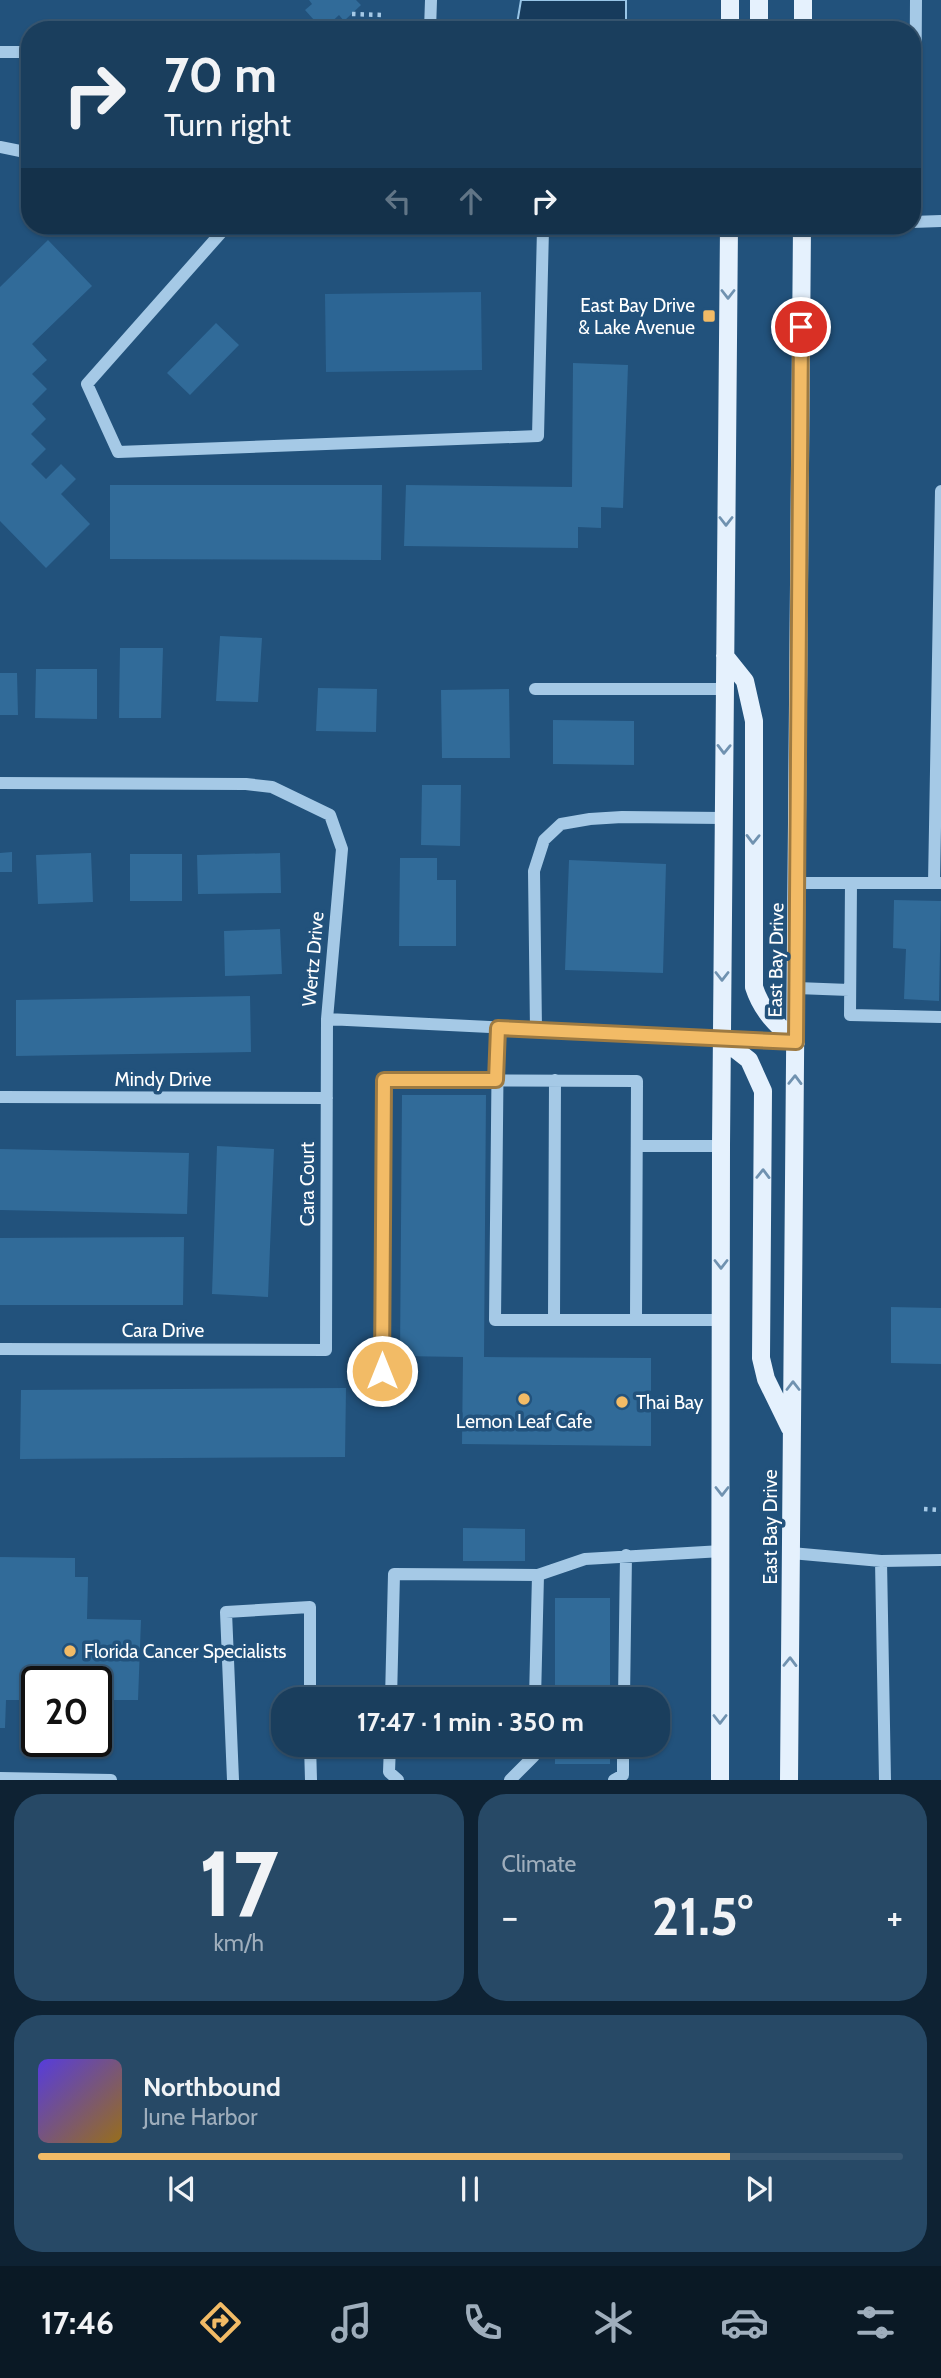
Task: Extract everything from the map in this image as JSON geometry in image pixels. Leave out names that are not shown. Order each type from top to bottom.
[{"type":"main road","points":[[730,0],[730,21]]},
{"type":"main road","points":[[759,0],[759,21]]},
{"type":"main road","points":[[803,0],[803,21]]},
{"type":"main road","points":[[720,1780],[721,1146],[729,235]]},
{"type":"main road","name":"East Bay Drive","points":[[789,1780],[802,235]]},
{"type":"main road","points":[[725,656],[745,681],[754,721],[754,987],[765,1012],[796,1042]]},
{"type":"main road","points":[[722,1039],[749,1060],[763,1091],[761,1358],[770,1388],[792,1431]]},
{"type":"street","points":[[430,21],[431,0]]},
{"type":"street","points":[[916,0],[916,21]]},
{"type":"street","points":[[0,52],[21,52]]},
{"type":"street","points":[[0,147],[21,151]]},
{"type":"street","points":[[921,222],[941,221]]},
{"type":"street","points":[[219,235],[88,384],[118,452],[538,436],[543,235]]},
{"type":"street","points":[[798,883],[938,883],[941,491]]},
{"type":"street","points":[[535,690],[725,690]]},
{"type":"street","name":"Wertz Drive","points":[[0,783],[246,783],[272,787],[330,815],[342,849],[327,1018],[796,1042]]},
{"type":"street","points":[[536,1030],[534,871],[544,839],[561,824],[590,820],[622,817],[723,818]]},
{"type":"street","points":[[850,883],[850,1015],[941,1017]]},
{"type":"street","points":[[797,988],[849,990]]},
{"type":"street","name":"Cara Court","points":[[326,1350],[327,1018]]},
{"type":"street","points":[[498,1028],[495,1320],[722,1320]]},
{"type":"street","points":[[382,1371],[384,1080],[637,1081],[636,1320]]},
{"type":"street","points":[[554,1320],[555,1080]]},
{"type":"street","name":"Mindy Drive","points":[[0,1097],[327,1098]]},
{"type":"street","points":[[637,1146],[721,1146]]},
{"type":"street","name":"Cara Drive","points":[[0,1349],[326,1350]]},
{"type":"street","points":[[391,1687],[394,1574],[538,1575],[585,1559],[722,1551]]},
{"type":"street","points":[[791,1553],[881,1561],[941,1560]]},
{"type":"street","points":[[624,1687],[625,1555]]},
{"type":"street","points":[[881,1561],[884,1780]]},
{"type":"street","points":[[535,1687],[538,1575]]},
{"type":"street","points":[[233,1780],[226,1612],[310,1607],[310,1687]]},
{"type":"street","points":[[310,1757],[311,1780]]},
{"type":"street","points":[[390,1757],[389,1772],[398,1780]]},
{"type":"street","points":[[510,1780],[533,1757]]},
{"type":"street","points":[[614,1780],[623,1775],[624,1757]]},
{"type":"street","points":[[0,1778],[111,1780]]},
{"type":"path","points":[[352,14],[383,15]]},
{"type":"path","points":[[924,1509],[941,1510]]},
{"type":"shaded area","points":[[521,0],[626,0],[626,21],[518,21]]},
{"type":"shaded area","points":[[481,292],[482,370],[326,372],[325,294]]},
{"type":"building","points":[[309,0],[356,0],[361,5],[344,21],[339,15],[333,21],[315,21],[305,10],[312,4]]},
{"type":"building","points":[[48,240],[92,286],[32,344],[47,360],[32,374],[47,389],[32,404],[46,419],[31,434],[46,449],[31,464],[46,479],[61,464],[76,479],[61,494],[90,524],[46,568],[0,521],[0,287]]},
{"type":"building","points":[[216,323],[239,345],[190,395],[167,373]]},
{"type":"building","points":[[573,363],[628,365],[623,508],[601,507],[601,528],[578,527],[578,548],[404,546],[406,485],[572,487]]},
{"type":"building","points":[[110,485],[382,485],[381,560],[110,559]]},
{"type":"building","points":[[220,636],[262,638],[258,702],[216,701]]},
{"type":"building","points":[[120,648],[163,648],[161,718],[119,718]]},
{"type":"building","points":[[36,669],[97,669],[97,719],[35,718]]},
{"type":"building","points":[[0,673],[17,673],[18,715],[0,715]]},
{"type":"building","points":[[318,688],[377,689],[376,732],[316,731]]},
{"type":"building","points":[[509,689],[510,758],[442,758],[441,690]]},
{"type":"building","points":[[553,720],[634,721],[634,765],[553,764]]},
{"type":"building","points":[[422,785],[461,785],[460,846],[421,845]]},
{"type":"building","points":[[12,852],[12,872],[0,872],[0,853]]},
{"type":"building","points":[[91,853],[93,902],[38,904],[36,855]]},
{"type":"building","points":[[280,853],[281,893],[198,894],[197,855]]},
{"type":"building","points":[[130,854],[182,854],[182,901],[130,901]]},
{"type":"building","points":[[400,858],[437,858],[437,880],[456,880],[456,946],[399,946]]},
{"type":"building","points":[[569,860],[666,864],[663,973],[565,970]]},
{"type":"building","points":[[894,900],[941,901],[939,1001],[904,999],[906,949],[893,948]]},
{"type":"building","points":[[280,929],[282,974],[225,976],[224,931]]},
{"type":"building","points":[[250,996],[251,1052],[16,1056],[16,1000]]},
{"type":"building","points":[[402,1095],[486,1095],[484,1357],[651,1358],[651,1446],[462,1444],[463,1357],[400,1356]]},
{"type":"building","points":[[217,1146],[274,1149],[268,1297],[212,1294]]},
{"type":"building","points":[[0,1149],[189,1153],[187,1214],[0,1210]]},
{"type":"building","points":[[184,1237],[183,1305],[0,1305],[0,1238]]},
{"type":"building","points":[[891,1307],[941,1308],[941,1364],[891,1363]]},
{"type":"building","points":[[346,1388],[345,1457],[20,1459],[21,1390]]},
{"type":"building","points":[[463,1528],[525,1529],[525,1561],[463,1561]]},
{"type":"building","name":"Florida Cancer Specialists","points":[[0,1557],[75,1558],[75,1577],[88,1577],[87,1619],[141,1620],[138,1700],[112,1700],[112,1666],[21,1666],[21,1700],[6,1700],[5,1728],[0,1728]]},
{"type":"building","points":[[555,1598],[610,1598],[610,1687],[555,1687]]},
{"type":"building","points":[[555,1757],[610,1757],[610,1764],[555,1764]]},
{"type":"place","name":"East Bay Drive & Lake Avenue","points":[[709,316]]},
{"type":"place","name":"Lemon Leaf Cafe","points":[[524,1399]]},
{"type":"place","name":"Thai Bay","points":[[622,1402]]},
{"type":"place","name":"Florida Cancer Specialists","points":[[70,1651]]},
{"type":"route","points":[[382,1371],[384,1080],[496,1080],[498,1028],[796,1042],[801,327]]}]
